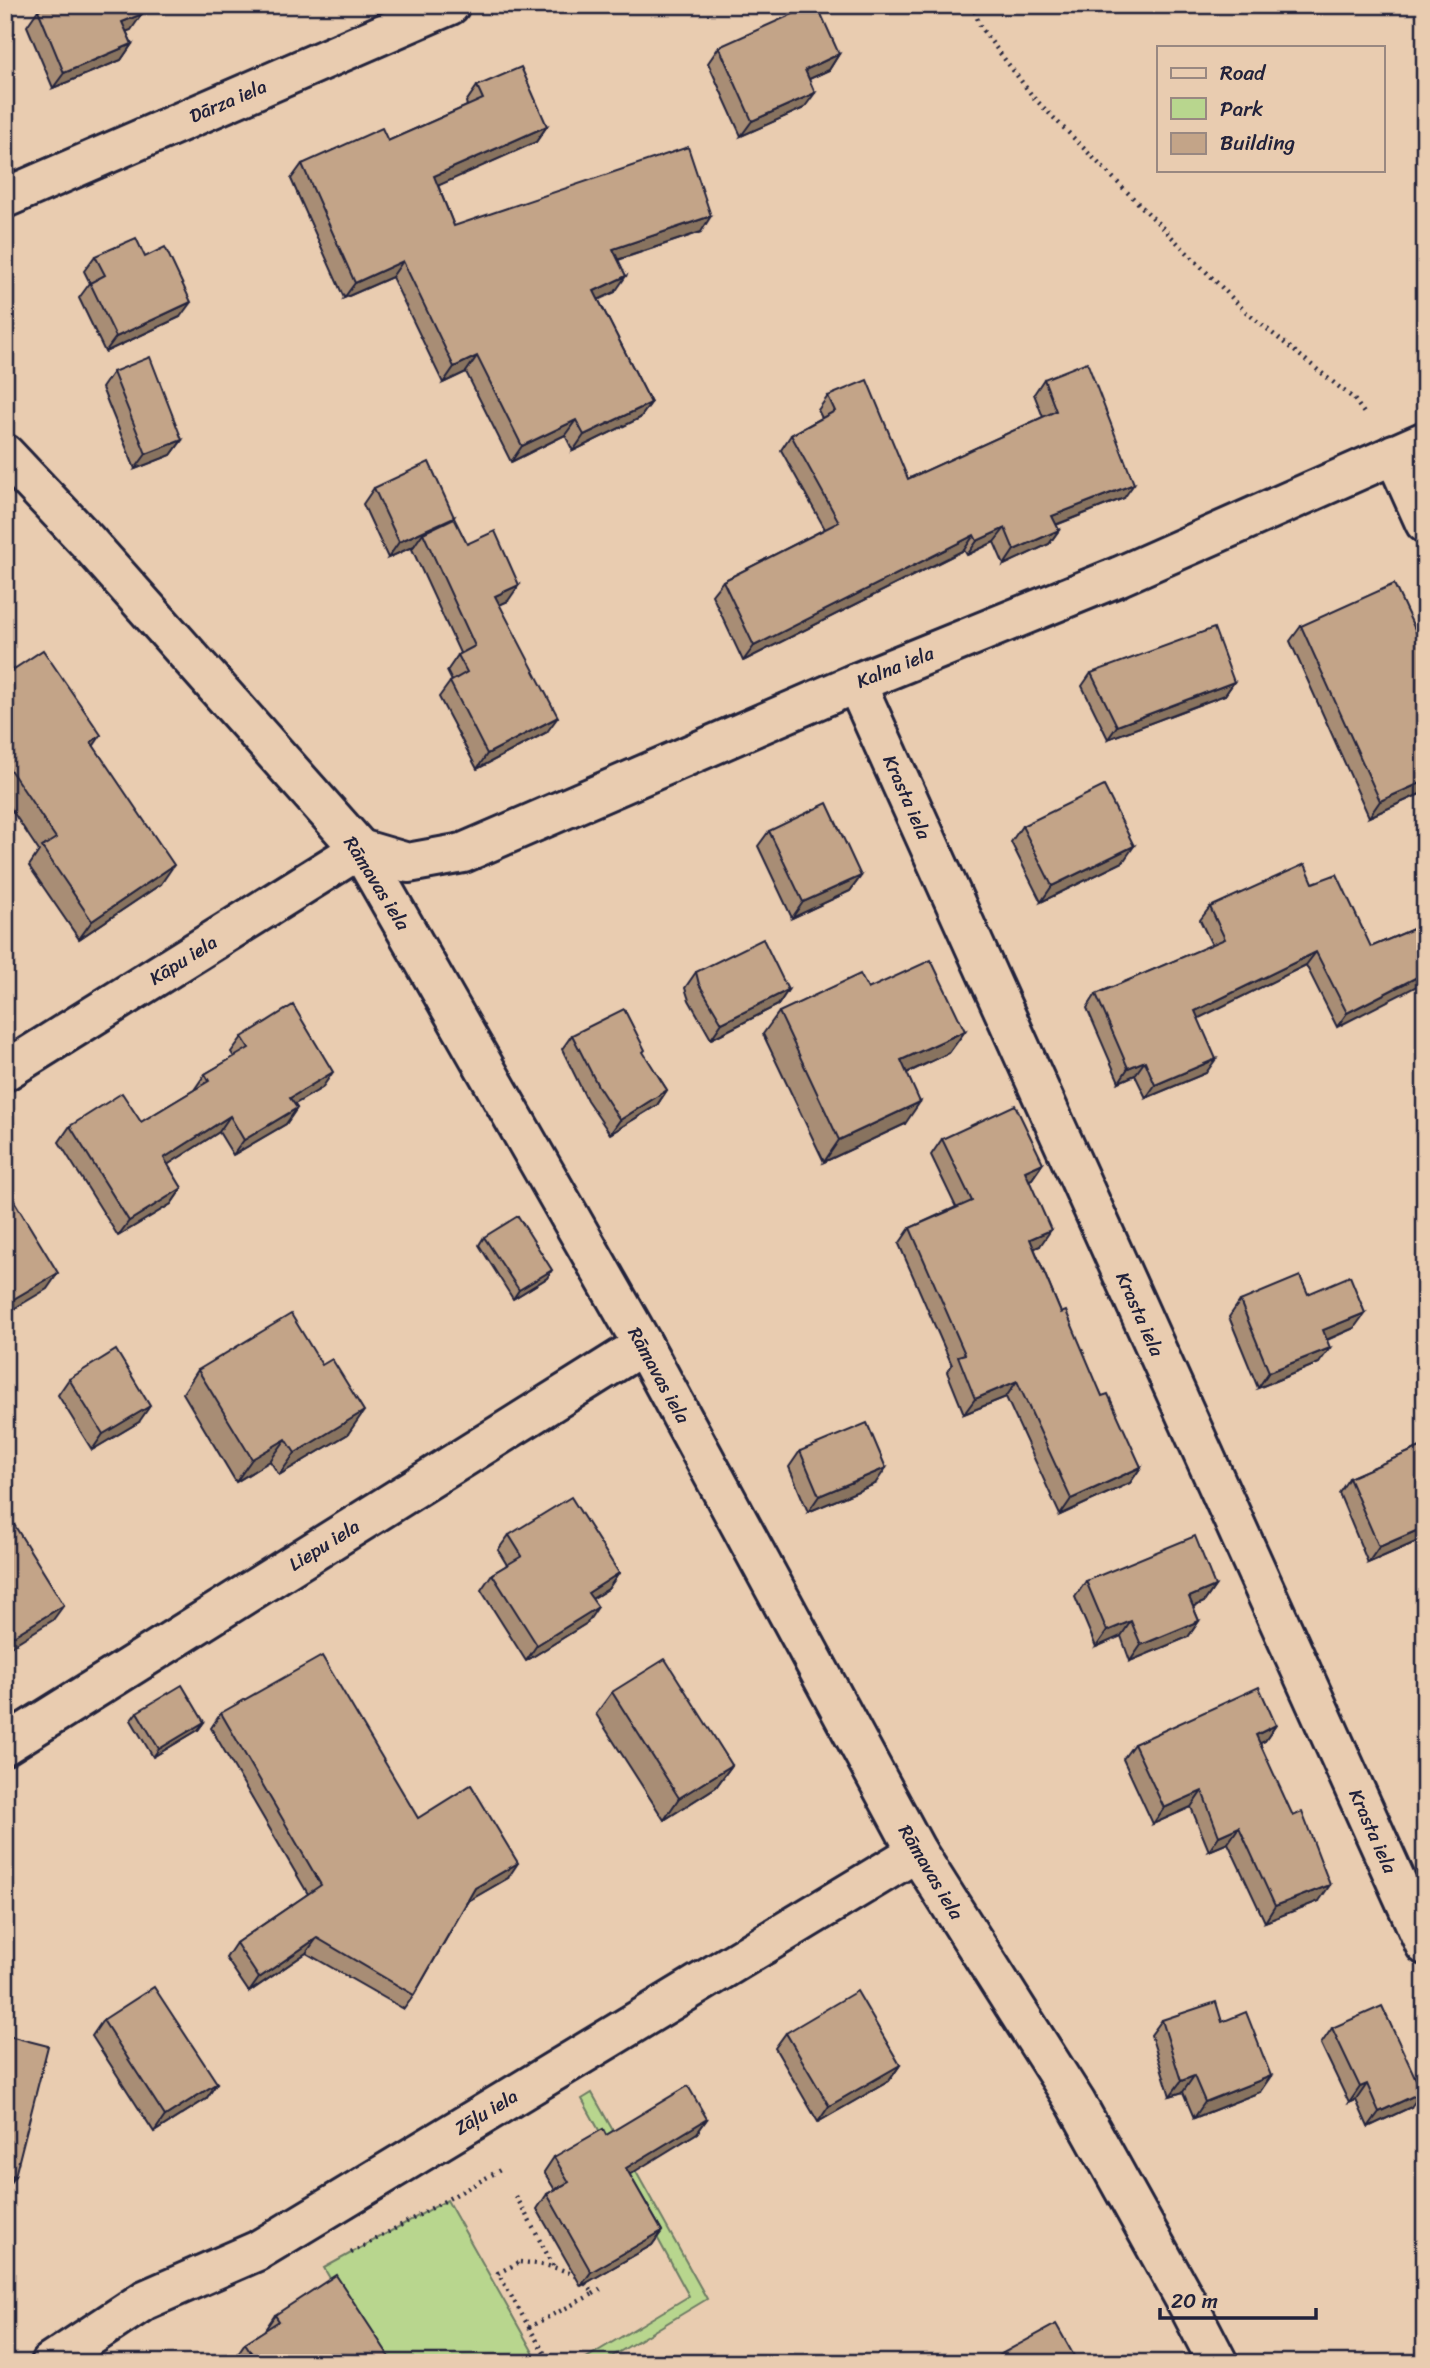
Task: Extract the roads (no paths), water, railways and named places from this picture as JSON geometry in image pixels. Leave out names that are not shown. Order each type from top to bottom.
[{"type":"street","name":"Dārza iela","points":[[5,198],[450,5]]},
{"type":"street","points":[[1409,447],[1425,523]]},
{"type":"street","name":"Kalna iela","points":[[360,849],[408,863],[463,853],[856,683],[1120,576],[1409,447]]},
{"type":"street","name":"Rāmavas iela","points":[[5,454],[86,540],[360,849],[643,1345],[917,1852],[1076,2103],[1217,2363]]},
{"type":"street","name":"Krasta iela","points":[[856,683],[1425,1945]]},
{"type":"street","name":"Kāpu iela","points":[[5,1071],[360,849]]},
{"type":"street","name":"Liepu iela","points":[[5,1745],[643,1345]]},
{"type":"street","name":"Zāļu iela","points":[[50,2363],[145,2300],[257,2251],[917,1852]]}]
